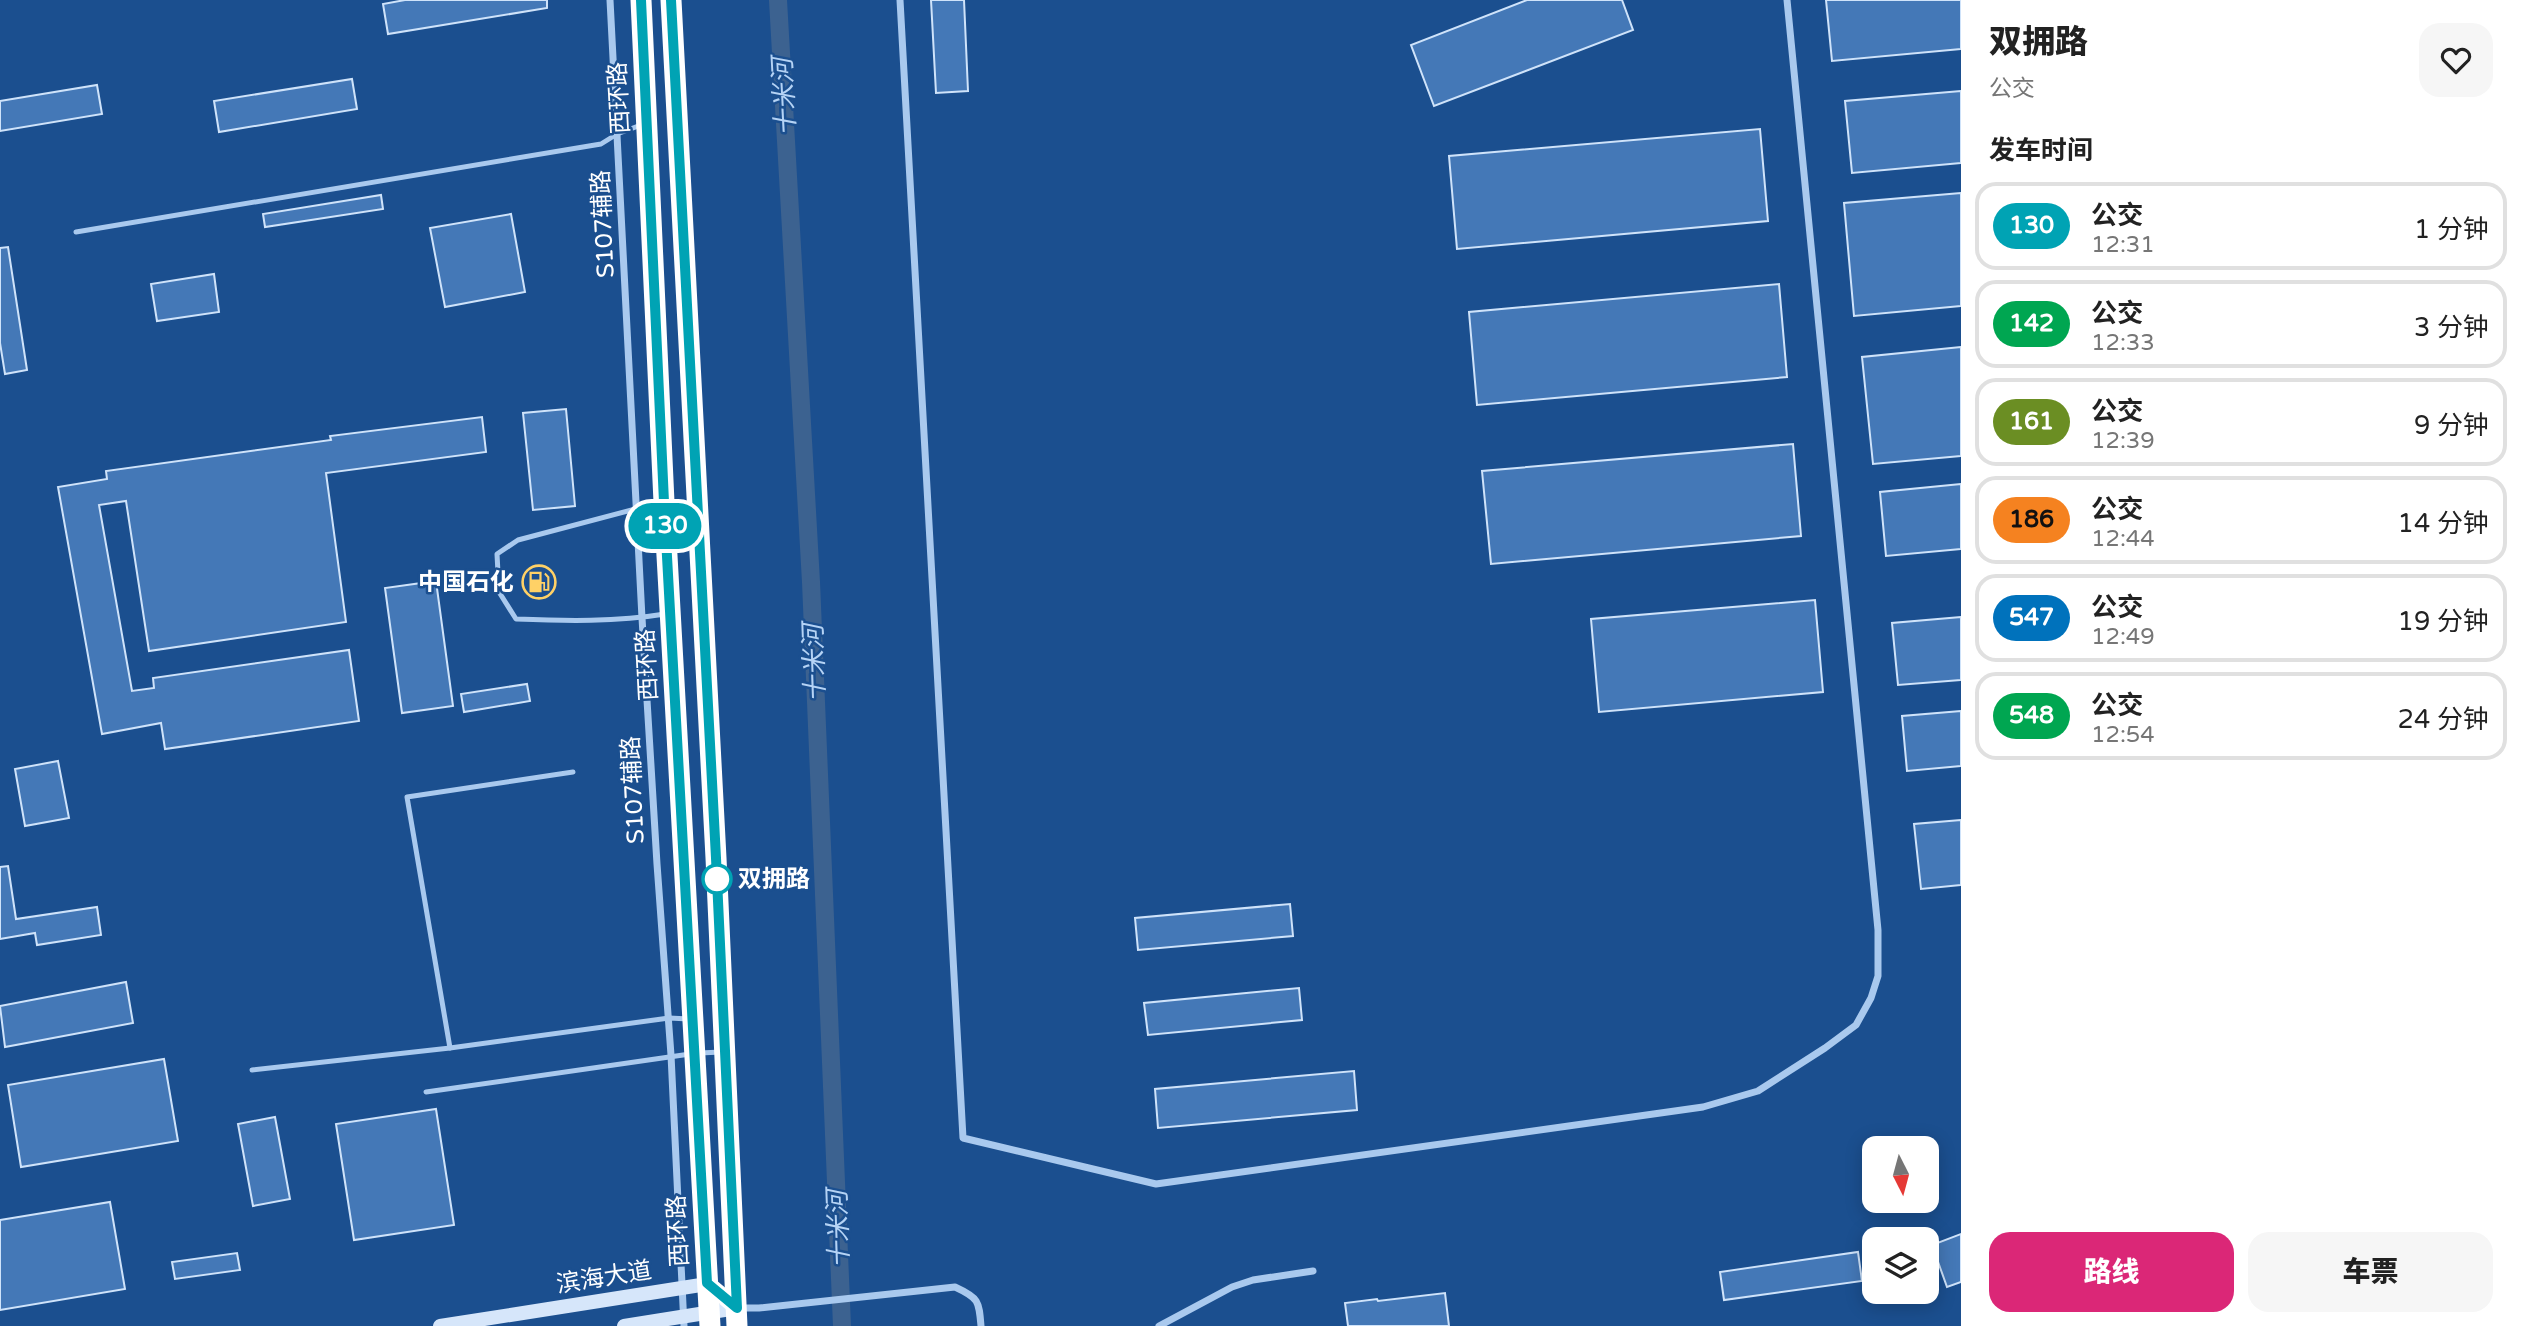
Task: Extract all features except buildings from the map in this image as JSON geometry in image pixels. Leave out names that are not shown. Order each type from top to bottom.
[{"type":"highway","name":"西环路","points":[[641,0],[670,613],[709,1018],[725,1052],[737,1317]]},
{"type":"highway","name":"西环路","points":[[671,0],[709,1018],[695,1053],[710,1319]]},
{"type":"main road","points":[[707,1283],[737,1317]]},
{"type":"main road","name":"滨海大道","points":[[440,1326],[707,1283]]},
{"type":"main road","points":[[624,1326],[737,1317]]},
{"type":"street","name":"S107辅路","points":[[610,0],[642,618],[669,1018],[684,1321]]},
{"type":"street","points":[[900,0],[963,1138],[1156,1184],[1703,1107],[1758,1091],[1825,1048],[1856,1025],[1871,998],[1878,976],[1878,930],[1787,0]]},
{"type":"street","points":[[1159,1326],[1232,1287],[1253,1280],[1313,1271]]},
{"type":"street","points":[[737,1317],[789,1305],[955,1287],[974,1296],[980,1305],[981,1326]]},
{"type":"lane","points":[[76,232],[601,144],[617,134],[647,122]]},
{"type":"lane","points":[[664,502],[518,540],[497,554],[499,593],[516,618],[568,621],[642,618],[670,613]]},
{"type":"lane","points":[[450,1048],[407,797],[573,772]]},
{"type":"lane","points":[[252,1070],[450,1048],[669,1018],[709,1018]]},
{"type":"lane","points":[[426,1092],[671,1055],[725,1052]]},
{"type":"waterway","name":"十米河","points":[[778,0],[811,582],[842,1326]]},
{"type":"bus line","name":"130","points":[[641,0],[664,502],[707,1283],[737,1308],[671,0]]},
{"type":"place","name":"中国石化","points":[[539,582]]},
{"type":"place","name":"双拥路","points":[[717,879]]}]
